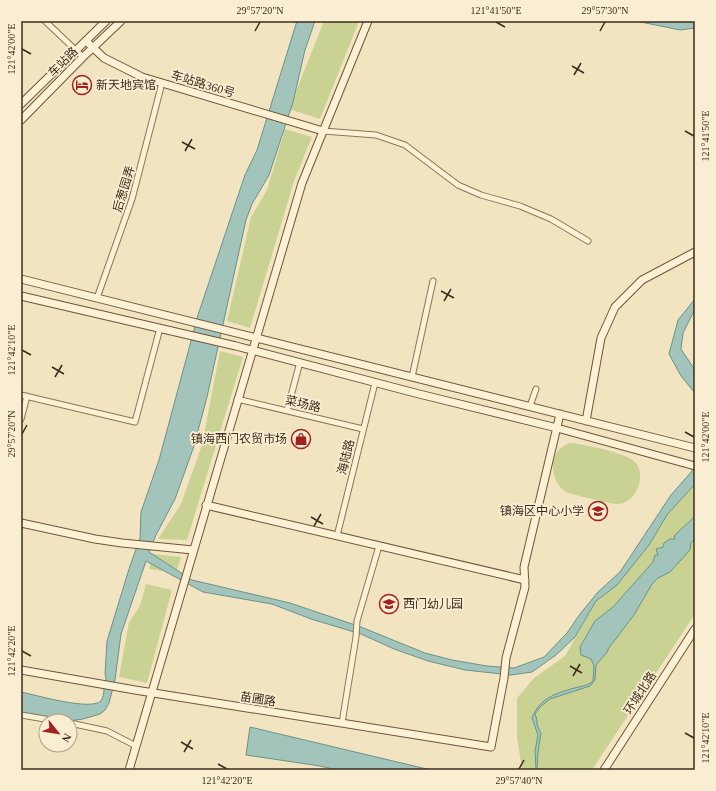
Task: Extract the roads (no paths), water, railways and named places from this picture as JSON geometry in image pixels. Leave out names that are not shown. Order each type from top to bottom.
[{"type":"street","points":[[45,21],[83,57]]},
{"type":"street","name":"车站路","points":[[21,104],[106,21]]},
{"type":"street","name":"车站路","points":[[21,120],[121,21]]},
{"type":"street","points":[[129,770],[237,399],[302,183],[368,21]]},
{"type":"street","name":"车站路360号","points":[[86,41],[104,58],[142,77],[323,131]]},
{"type":"street","name":"后葱园弄","points":[[97,298],[132,199],[162,83]]},
{"type":"street","points":[[323,131],[376,135],[405,145],[458,186],[481,195],[520,206],[551,219],[588,242]]},
{"type":"street","points":[[586,421],[601,338],[615,307],[642,280],[695,252]]},
{"type":"street","points":[[21,279],[695,448]]},
{"type":"street","points":[[412,377],[434,281]]},
{"type":"street","points":[[21,296],[300,362],[375,383],[557,428],[695,466]]},
{"type":"street","points":[[21,418],[24,396],[135,422],[160,328]]},
{"type":"street","points":[[287,411],[300,362]]},
{"type":"street","name":"海陆路","points":[[337,536],[375,383]]},
{"type":"street","points":[[530,406],[536,389]]},
{"type":"street","name":"菜场路","points":[[237,399],[363,429]]},
{"type":"street","points":[[206,505],[525,580],[524,567],[560,414]]},
{"type":"street","points":[[21,524],[95,539],[193,550]]},
{"type":"street","points":[[342,723],[357,621],[379,546]]},
{"type":"street","name":"苗圃路","points":[[21,670],[152,693],[491,747],[504,678],[506,658],[523,594],[525,580]]},
{"type":"street","name":"环城北路","points":[[604,770],[695,629]]},
{"type":"street","points":[[21,715],[38,718]]},
{"type":"street","points":[[78,725],[107,732],[136,746]]},
{"type":"water","points":[[297,21],[315,21],[305,50],[293,102],[269,175],[252,204],[246,220],[207,397],[194,446],[175,499],[156,535],[149,552],[192,580],[290,603],[361,627],[425,653],[452,660],[487,666],[514,668],[544,657],[567,633],[598,592],[620,572],[671,495],[692,471],[695,459],[695,484],[667,515],[649,545],[617,585],[596,601],[575,637],[556,655],[532,672],[511,675],[465,670],[428,661],[394,649],[361,634],[311,619],[272,604],[203,592],[146,561],[121,634],[115,680],[109,703],[105,710],[100,714],[78,720],[78,713],[38,713],[38,716],[21,712],[21,692],[62,701],[86,704],[95,704],[101,701],[104,694],[106,682],[107,641],[140,538],[141,512],[159,460],[198,315],[245,175],[257,150]]},
{"type":"water","points":[[636,21],[695,21],[695,28],[680,30]]},
{"type":"water","points":[[695,299],[695,309],[683,333],[681,349],[695,370],[695,393],[681,376],[669,354],[678,320]]},
{"type":"water","points":[[695,516],[695,539],[691,543],[690,550],[670,572],[658,578],[652,584],[634,615],[596,665],[595,680],[590,686],[550,699],[540,707],[535,714],[537,725],[541,733],[536,770],[535,751],[538,735],[532,718],[535,711],[550,697],[563,691],[586,685],[593,681],[594,666],[591,659],[581,655],[580,647],[595,621],[613,607],[653,562],[655,555],[658,555],[656,549],[663,547],[664,543],[670,539],[675,539],[674,536]]},
{"type":"water","points":[[250,727],[431,770],[337,770],[246,755]]},
{"type":"place","name":"新天地宾馆","points":[[82,85]]},
{"type":"place","name":"镇海西门农贸市场","points":[[301,439]]},
{"type":"place","name":"镇海区中心小学","points":[[598,511]]},
{"type":"place","name":"西门幼儿园","points":[[389,604]]}]
